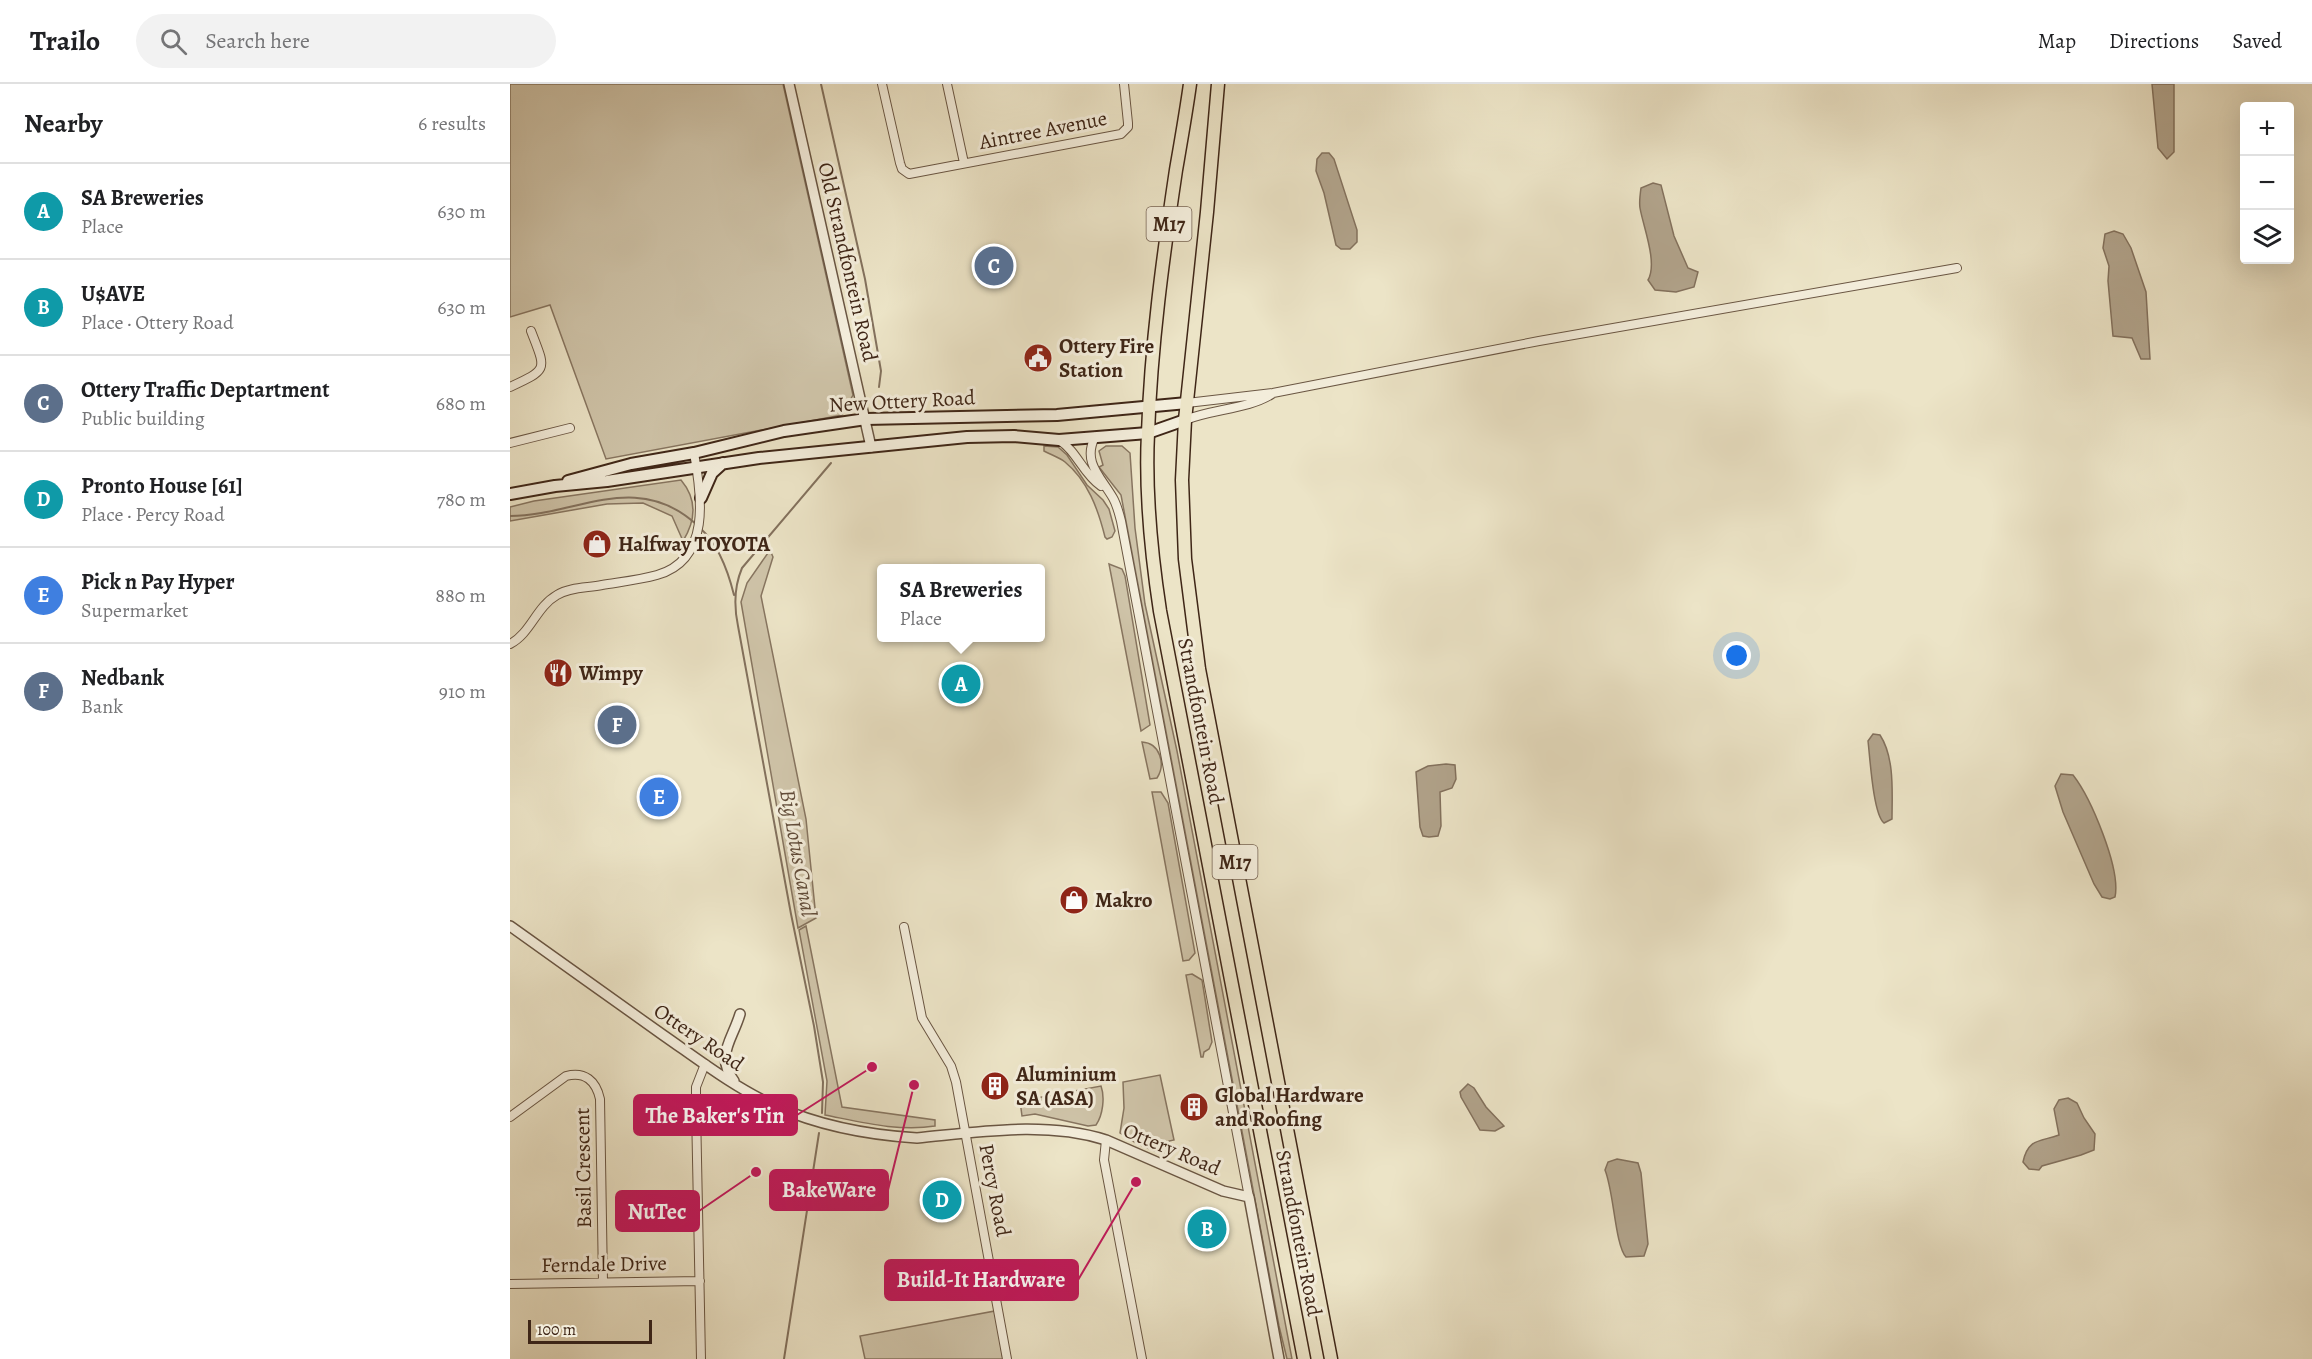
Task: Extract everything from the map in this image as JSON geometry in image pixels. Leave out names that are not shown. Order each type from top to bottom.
[{"type":"main road","name":"Strandfontein Road","points":[[1190,84],[1171,206],[1152,366],[1148,433],[1150,525],[1160,611],[1304,1359]]},
{"type":"main road","name":"Strandfontein Road","points":[[1218,84],[1185,420],[1182,480],[1185,559],[1198,669],[1330,1359]]},
{"type":"main road","name":"New Ottery Road","points":[[555,486],[579,477],[631,464],[694,453],[784,431],[866,419],[1057,415],[1187,403]]},
{"type":"main road","name":"New Ottery Road","points":[[510,494],[723,462],[871,447],[993,436],[1059,440],[1148,433],[1185,420]]},
{"type":"main road","points":[[701,498],[712,473],[723,462]]},
{"type":"street","name":"Old Strandfontein Road","points":[[789,84],[871,447]]},
{"type":"street","points":[[882,84],[900,163],[905,173],[914,174],[964,163]]},
{"type":"street","name":"Aintree Avenue","points":[[947,84],[964,163],[1121,134],[1128,127],[1124,84]]},
{"type":"street","points":[[1187,403],[1273,393],[1539,341],[1957,268]]},
{"type":"street","points":[[510,387],[536,375],[541,370],[542,360],[531,331]]},
{"type":"street","points":[[1185,420],[1263,400],[1273,393]]},
{"type":"street","points":[[511,441],[570,428]]},
{"type":"street","name":"Strandfontein Road","points":[[1095,437],[1091,445],[1090,459],[1114,501],[1121,520],[1249,1197]]},
{"type":"street","name":"Strandfontein Road","points":[[1059,440],[1067,446],[1092,479],[1105,488]]},
{"type":"street","points":[[510,644],[524,634],[542,606],[556,595],[577,589],[657,575],[680,564],[687,557],[696,534],[701,498],[694,453]]},
{"type":"street","name":"Ottery Road","points":[[510,926],[705,1064],[775,1106],[829,1125],[857,1132],[898,1137],[917,1138],[1043,1129],[1079,1133],[1106,1140],[1223,1191],[1249,1197]]},
{"type":"street","name":"Percy Road","points":[[904,927],[922,1018],[954,1073],[1007,1359]]},
{"type":"street","points":[[737,1085],[726,1069],[724,1057],[740,1014]]},
{"type":"street","points":[[702,1359],[696,1087],[705,1064]]},
{"type":"street","name":"Basil Crescent","points":[[510,1117],[566,1076],[574,1074],[589,1077],[598,1090],[603,1282]]},
{"type":"street","points":[[1106,1140],[1104,1160],[1142,1359]]},
{"type":"street","points":[[1249,1197],[1279,1359]]},
{"type":"street","name":"Ferndale Drive","points":[[510,1284],[700,1281]]},
{"type":"shaded area","points":[[510,84],[783,84],[853,395],[842,415],[606,459],[550,305],[510,317]]},
{"type":"shaded area","points":[[2152,84],[2174,84],[2174,152],[2167,159],[2158,148]]},
{"type":"shaded area","points":[[1322,153],[1329,153],[1334,159],[1357,230],[1357,242],[1350,249],[1341,249],[1336,245],[1324,193],[1316,171],[1317,159]]},
{"type":"shaded area","points":[[1653,183],[1661,185],[1674,236],[1688,268],[1698,272],[1694,287],[1676,292],[1655,290],[1648,280],[1651,273],[1651,254],[1640,201],[1641,188]]},
{"type":"shaded area","points":[[2114,231],[2123,234],[2131,248],[2146,292],[2150,359],[2141,359],[2132,338],[2113,336],[2108,281],[2109,266],[2103,248],[2105,234]]},
{"type":"shaded area","points":[[1044,446],[1058,447],[1067,455],[1087,485],[1103,500],[1109,509],[1115,531],[1112,537],[1107,539],[1105,537],[1095,506],[1080,478],[1063,460],[1044,451]]},
{"type":"shaded area","points":[[1106,446],[1122,446],[1130,453],[1135,528],[1145,604],[1177,751],[1292,1359],[1287,1359],[1279,1326],[1121,495],[1099,467],[1103,465],[1099,451]]},
{"type":"shaded area","points":[[681,480],[690,495],[693,510],[683,541],[672,516],[643,503],[607,504],[510,521],[510,507],[534,501]]},
{"type":"shaded area","points":[[770,550],[773,557],[761,596],[806,819],[816,918],[798,928],[741,602],[747,583]]},
{"type":"shaded area","points":[[1109,564],[1122,569],[1125,576],[1150,725],[1141,731]]},
{"type":"shaded area","points":[[1873,734],[1880,735],[1885,744],[1890,765],[1892,819],[1884,823],[1877,809],[1873,785],[1868,741]]},
{"type":"shaded area","points":[[1142,742],[1153,746],[1160,755],[1161,767],[1157,778],[1150,779]]},
{"type":"shaded area","points":[[1455,765],[1456,779],[1452,788],[1440,792],[1441,826],[1438,836],[1423,836],[1420,827],[1416,772],[1428,766]]},
{"type":"shaded area","points":[[2061,774],[2073,775],[2096,816],[2114,869],[2115,897],[2110,899],[2102,897],[2094,884],[2063,812],[2055,786]]},
{"type":"shaded area","points":[[1152,792],[1161,792],[1168,803],[1195,953],[1189,960],[1183,961]]},
{"type":"shaded area","points":[[806,926],[842,1107],[935,1120],[935,1126],[894,1127],[825,1115],[827,1081],[799,930]]},
{"type":"shaded area","points":[[1192,974],[1202,980],[1212,1042],[1203,1057],[1201,1057],[1186,975]]},
{"type":"shaded area","points":[[1160,1075],[1174,1140],[1169,1141],[1169,1157],[1136,1143],[1120,1133],[1124,1108],[1123,1082]]},
{"type":"shaded area","points":[[1468,1084],[1474,1088],[1486,1107],[1504,1126],[1495,1131],[1480,1130],[1461,1097],[1460,1092]]},
{"type":"shaded area","points":[[1101,1086],[1103,1106],[1096,1125],[1088,1126],[1035,1114],[1022,1116],[1020,1101]]},
{"type":"shaded area","points":[[2068,1098],[2077,1103],[2095,1134],[2094,1150],[2042,1166],[2039,1170],[2029,1169],[2023,1162],[2025,1154],[2036,1142],[2059,1135],[2054,1109],[2059,1100]]},
{"type":"shaded area","points":[[1617,1159],[1638,1163],[1641,1173],[1648,1244],[1644,1256],[1626,1257],[1619,1241],[1611,1191],[1605,1170],[1608,1162]]},
{"type":"shaded area","points":[[995,1311],[1003,1359],[865,1359],[860,1336]]},
{"type":"waterway","points":[[821,84],[865,279],[881,371],[879,387]]},
{"type":"waterway","name":"Big Lotus Canal","points":[[822,1113],[823,1082],[814,1026],[791,914],[735,604],[737,582],[742,568],[831,463]]},
{"type":"waterway","points":[[510,516],[628,498],[651,500],[674,509],[697,525]]},
{"type":"waterway","points":[[701,529],[713,543],[722,559],[734,595]]},
{"type":"waterway","name":"Big Lotus Canal","points":[[784,1359],[819,1133]]},
{"type":"place","name":"Ottery Traffic Deptartment","points":[[994,266]]},
{"type":"place","name":"Ottery Fire Station","points":[[1038,358]]},
{"type":"place","name":"Halfway TOYOTA","points":[[597,544]]},
{"type":"place","name":"Wimpy","points":[[558,673]]},
{"type":"place","name":"SA Breweries","points":[[961,684]]},
{"type":"place","name":"Nedbank","points":[[617,725]]},
{"type":"place","name":"Pick n Pay Hyper","points":[[659,797]]},
{"type":"place","name":"Makro","points":[[1074,900]]},
{"type":"place","name":"The Baker's Tin","points":[[872,1067]]},
{"type":"place","name":"BakeWare","points":[[914,1085]]},
{"type":"place","name":"Aluminium SA (ASA)","points":[[995,1086]]},
{"type":"place","name":"Global Hardware and Roofing","points":[[1194,1107]]},
{"type":"place","name":"NuTec","points":[[756,1172]]},
{"type":"place","name":"Build-It Hardware","points":[[1136,1182]]},
{"type":"place","name":"Pronto House [61]","points":[[942,1200]]},
{"type":"place","name":"U$AVE","points":[[1207,1229]]}]
